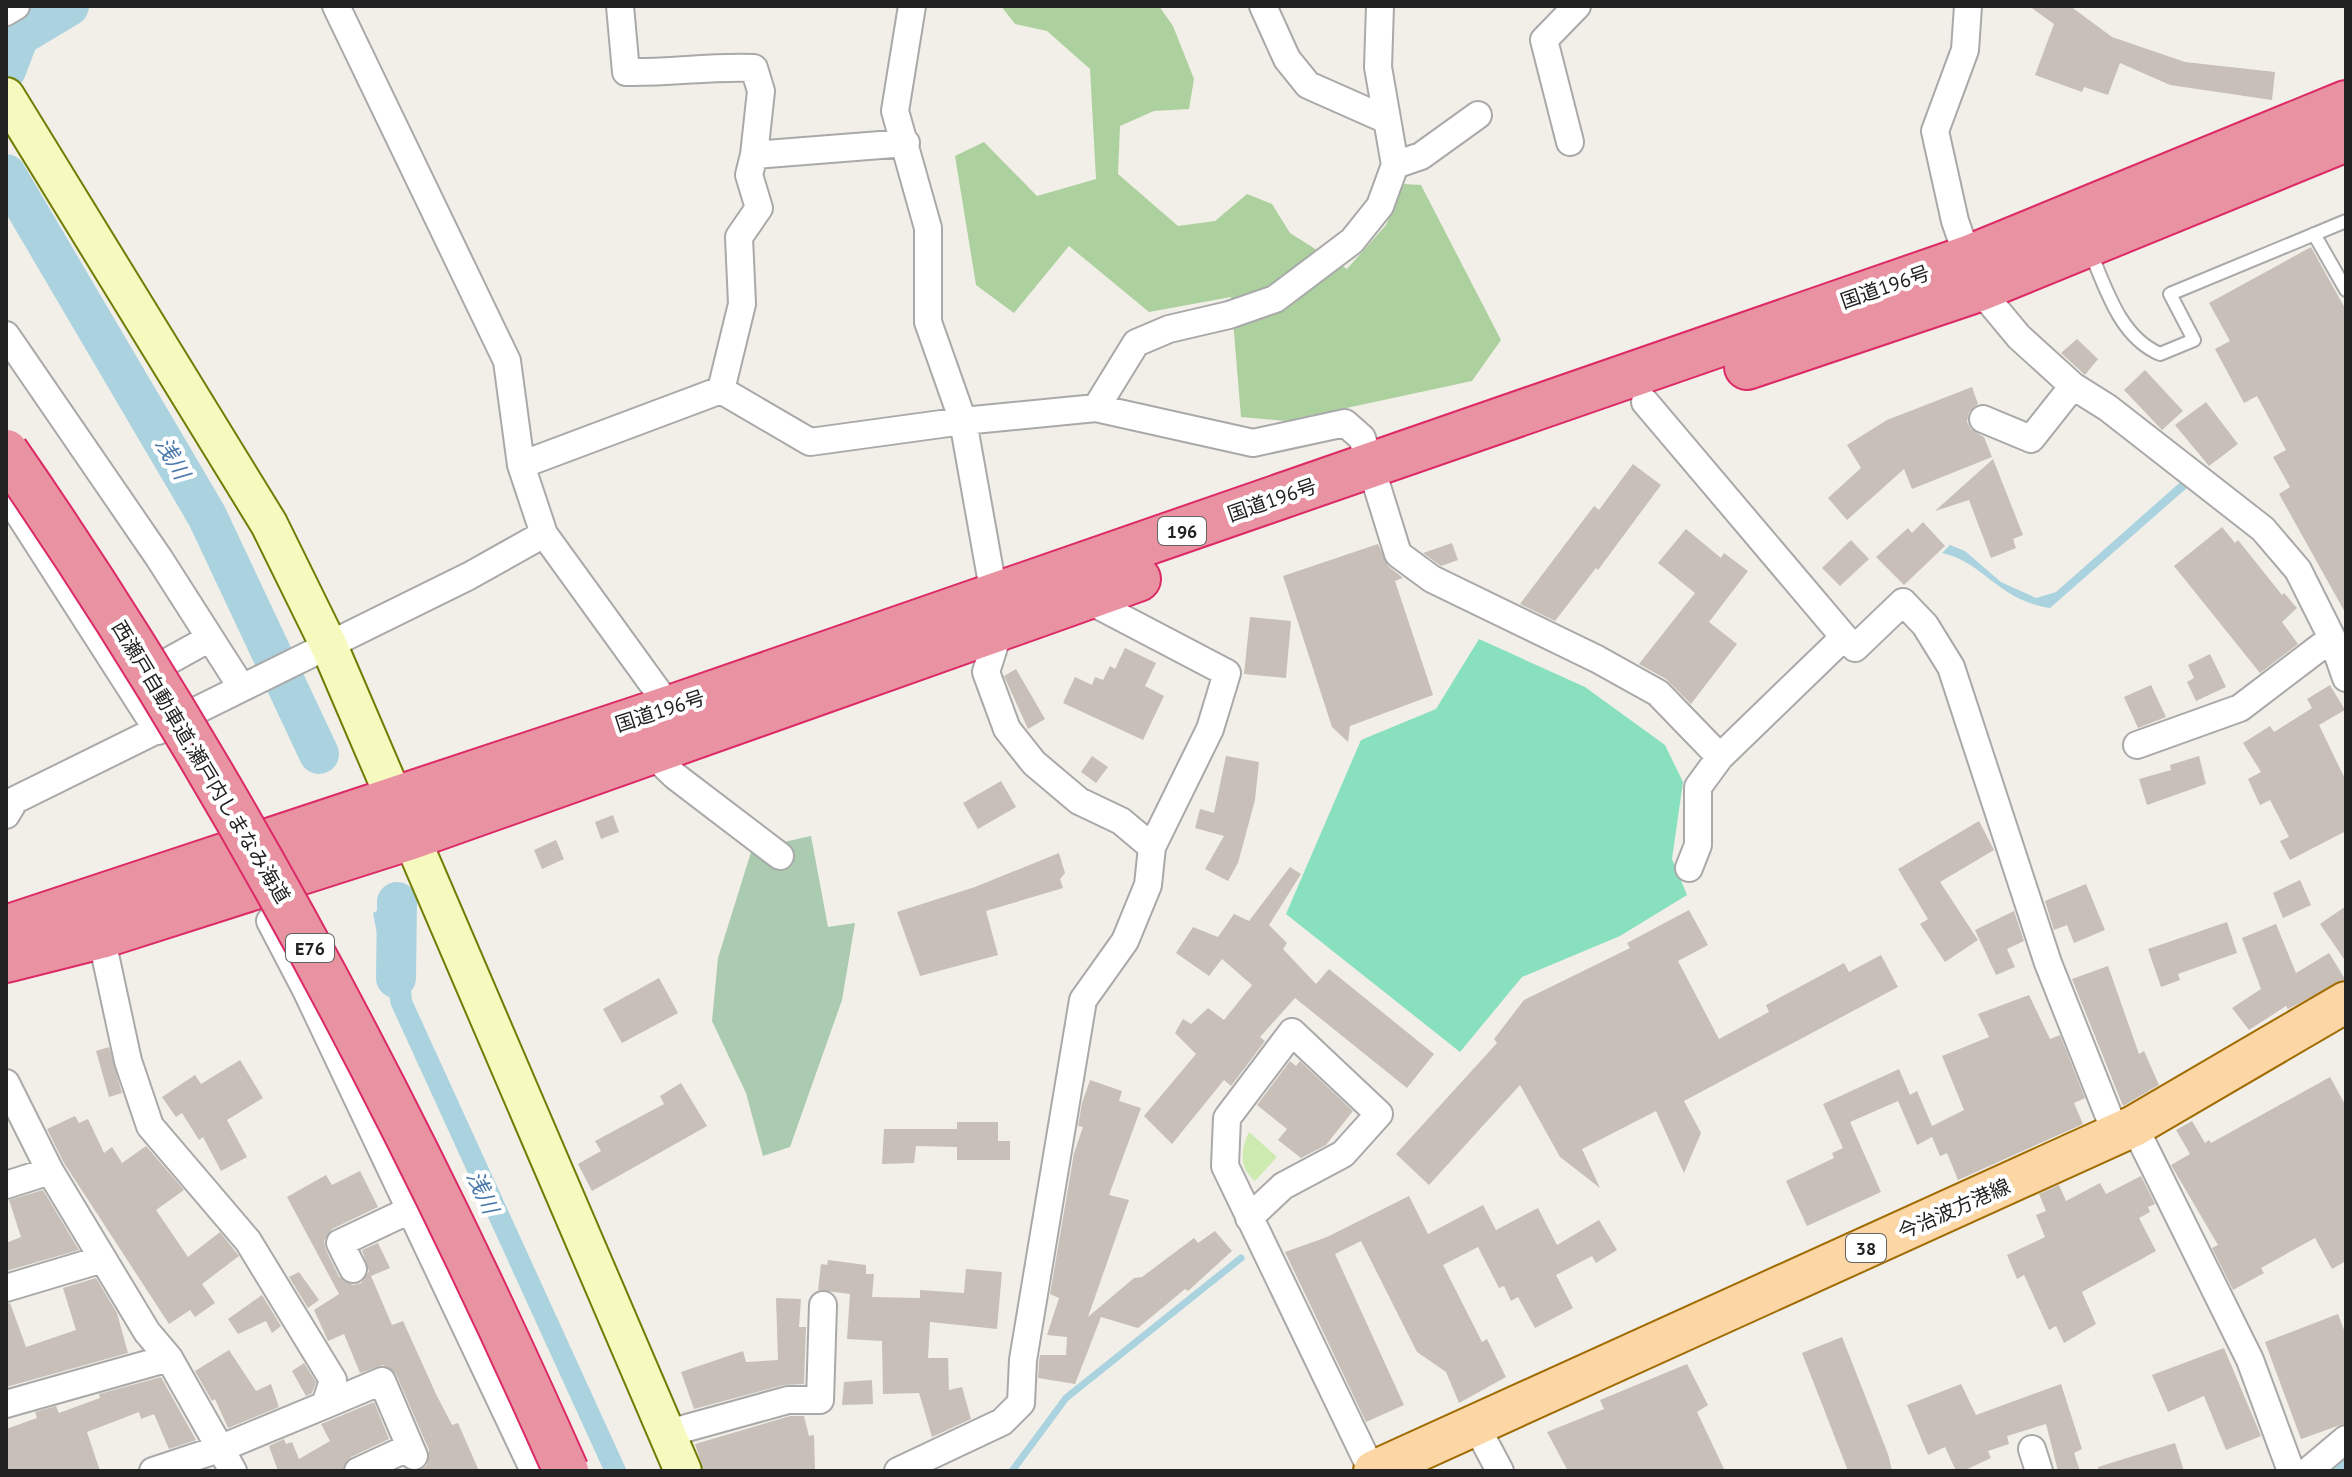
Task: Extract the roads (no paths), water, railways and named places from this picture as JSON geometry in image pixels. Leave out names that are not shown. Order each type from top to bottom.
[{"type":"highway","name":"国道196号","points":[[6,928],[670,708],[997,612],[1084,598],[1374,479],[1645,402],[1974,274],[2346,103]]},
{"type":"highway","name":"国道196号","points":[[6,960],[101,936],[411,837],[649,751],[997,612],[1374,479],[1974,274],[2087,245],[2346,139]]},
{"type":"highway","name":"西瀬戸自動車道;瀬戸内しまなみ海道","points":[[6,452],[168,700],[285,901],[396,1111],[504,1332],[566,1471]]},
{"type":"main road","name":"今治波方港線","points":[[1373,1471],[2125,1130],[2346,1002]]},
{"type":"street","points":[[6,12],[16,6]]},
{"type":"street","points":[[336,6],[507,361],[521,465],[544,534],[670,708]]},
{"type":"street","points":[[620,6],[626,72],[668,73],[718,66],[754,68],[761,91],[749,175],[759,208],[739,237],[742,304],[721,390]]},
{"type":"street","points":[[912,6],[895,111],[928,228],[928,322],[963,421],[997,612],[986,672],[1007,729],[1034,763],[1079,801],[1121,821],[1152,847]]},
{"type":"street","points":[[1263,6],[1287,59],[1308,85],[1387,120]]},
{"type":"street","points":[[1096,408],[1136,343],[1169,329],[1229,315],[1275,299],[1352,241],[1380,206],[1395,165],[1378,67],[1380,6]]},
{"type":"street","points":[[1570,142],[1544,40],[1577,6]]},
{"type":"street","points":[[1968,6],[1965,50],[1935,131],[1955,221],[1974,274],[2019,337],[2073,386],[2108,408],[2263,529],[2298,570],[2332,638],[2346,678]]},
{"type":"street","points":[[6,96],[269,524],[329,646],[683,1471]]},
{"type":"street","points":[[1395,165],[1421,156],[1478,115]]},
{"type":"street","points":[[754,155],[906,143]]},
{"type":"street","points":[[6,335],[242,688]]},
{"type":"street","points":[[1983,419],[2031,439],[2073,386]]},
{"type":"street","points":[[521,465],[721,390]]},
{"type":"street","points":[[721,390],[810,442],[963,421],[1096,408],[1253,443],[1345,423],[1362,438],[1398,554],[1432,579],[1597,659],[1658,693],[1720,757]]},
{"type":"street","points":[[1645,402],[1855,648],[1903,602],[1925,625],[1951,667],[2048,963],[2125,1130],[2250,1360],[2291,1471]]},
{"type":"street","points":[[6,494],[158,731]]},
{"type":"street","points":[[9,798],[158,731],[469,576],[544,534]]},
{"type":"street","points":[[898,1471],[1002,1422],[1021,1403],[1023,1360],[1083,1000],[1125,941],[1148,885],[1152,847],[1210,729],[1227,673],[1084,598]]},
{"type":"street","points":[[1689,868],[1698,845],[1698,787],[1720,757],[1844,637]]},
{"type":"street","points":[[128,683],[210,638]]},
{"type":"street","points":[[2137,745],[2240,708],[2332,638]]},
{"type":"street","points":[[649,751],[675,776],[780,856]]},
{"type":"street","points":[[270,921],[412,1209],[534,1471]]},
{"type":"street","points":[[101,936],[128,1061],[150,1126],[256,1254],[333,1380],[325,1405]]},
{"type":"street","points":[[1249,1218],[1283,1186],[1343,1154],[1379,1114],[1292,1032],[1227,1118],[1225,1166],[1249,1218],[1373,1471]]},
{"type":"street","points":[[6,1083],[50,1171],[147,1332],[169,1358],[226,1460]]},
{"type":"street","points":[[6,1185],[50,1171]]},
{"type":"street","points":[[353,1269],[340,1243],[412,1209]]},
{"type":"street","points":[[6,1288],[103,1259]]},
{"type":"street","points":[[665,1434],[788,1400],[820,1400],[823,1305]]},
{"type":"street","points":[[6,1404],[169,1358]]},
{"type":"street","points":[[153,1471],[226,1460],[325,1405],[382,1381],[412,1452],[358,1471]]},
{"type":"street","points":[[1476,1426],[1500,1471]]},
{"type":"street","points":[[2308,1471],[2346,1439]]},
{"type":"lane","points":[[2087,245],[2125,326],[2148,349],[2160,354],[2194,340],[2170,294],[2346,221]]},
{"type":"lane","points":[[2314,234],[2346,290]]},
{"type":"water","points":[[2185,478],[2192,482],[2188,487],[2050,608],[2017,597],[1969,564],[1942,553],[1950,545],[1965,551],[2001,582],[2036,598],[2056,592]]},
{"type":"water","points":[[384,907],[406,942],[412,1000],[627,1471],[604,1471],[391,1005],[373,913]]},
{"type":"waterway","name":"浅川","points":[[6,70],[19,36],[69,6]]},
{"type":"waterway","name":"浅川","points":[[6,174],[207,516],[319,754]]},
{"type":"waterway","name":"浅川","points":[[396,978],[397,902]]},
{"type":"waterway","points":[[1012,1471],[1066,1398],[1241,1258]]}]
